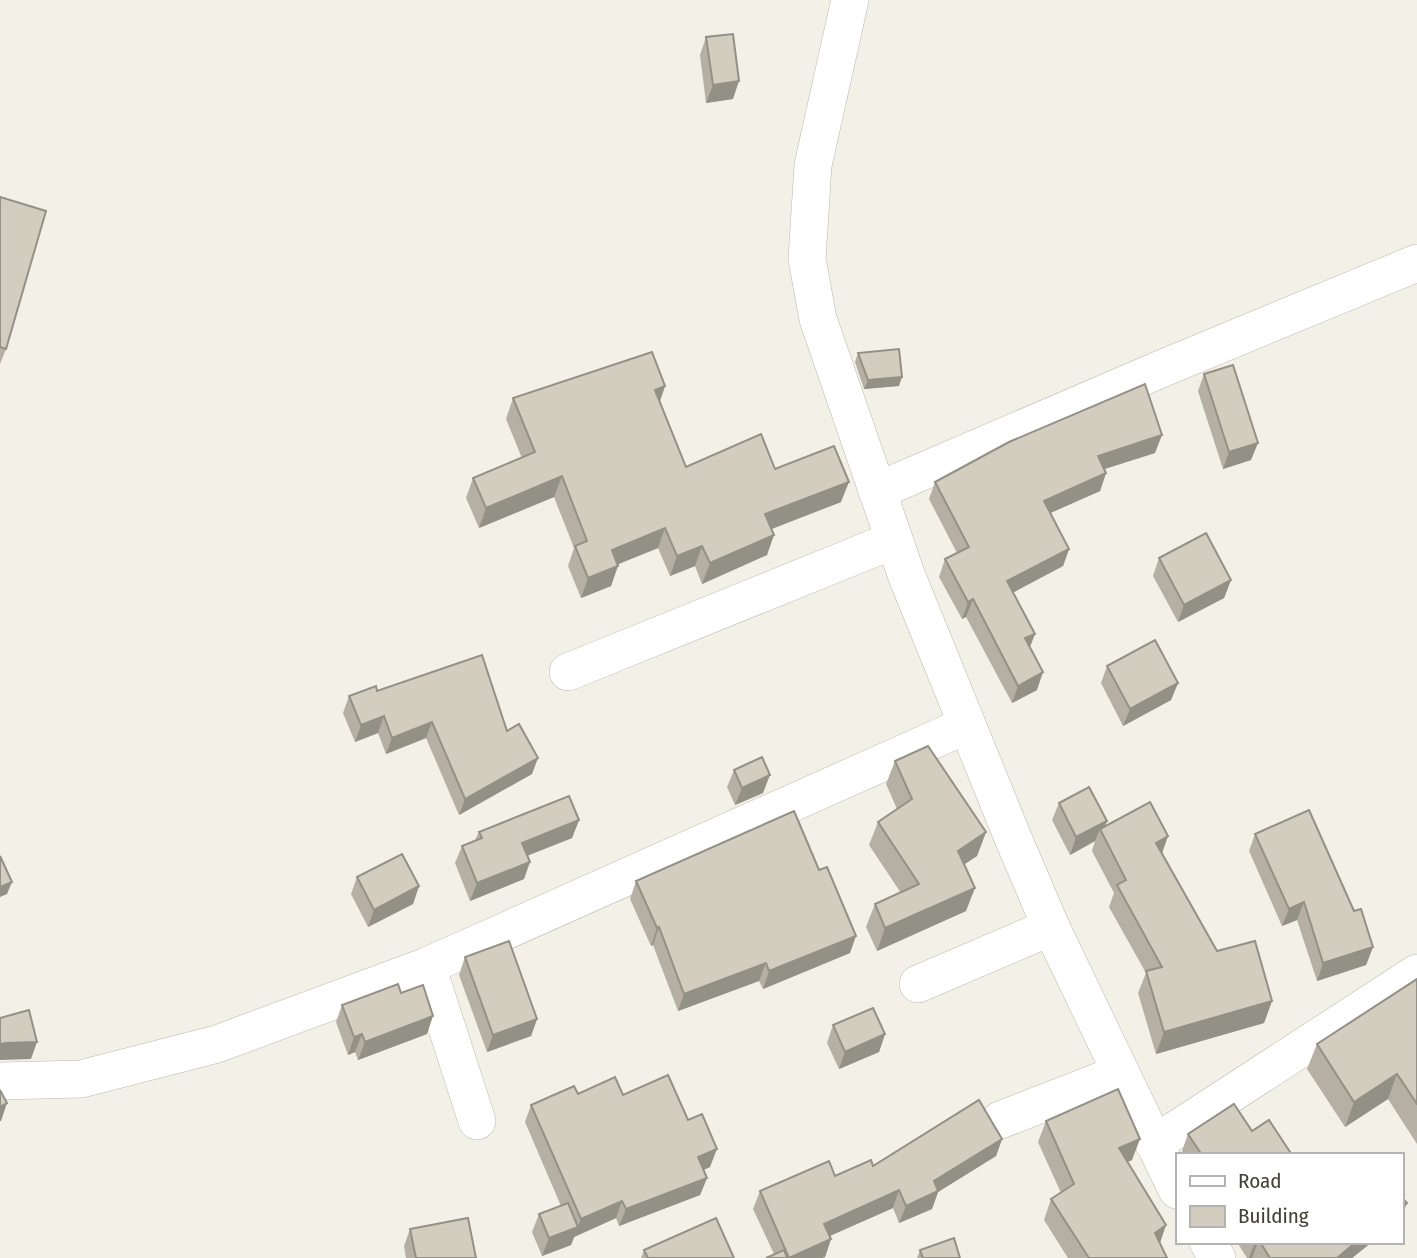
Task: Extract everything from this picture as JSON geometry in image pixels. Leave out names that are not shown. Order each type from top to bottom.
[{"type":"street","points":[[850,0],[813,166],[807,259],[818,319],[894,540],[967,725],[1052,927],[1176,1188]]},
{"type":"street","points":[[877,491],[1417,263]]},
{"type":"street","points":[[568,672],[894,540]]},
{"type":"street","points":[[0,1081],[81,1079],[217,1044],[427,966],[967,725]]},
{"type":"street","points":[[918,984],[1052,927]]},
{"type":"street","points":[[427,966],[477,1121]]},
{"type":"street","points":[[1154,1144],[1417,973]]},
{"type":"street","points":[[1000,1120],[1121,1073]]},
{"type":"building","points":[[733,34],[739,81],[713,85],[706,37]]},
{"type":"building","points":[[0,197],[46,211],[6,349],[0,347]]},
{"type":"building","points":[[899,349],[902,377],[868,380],[858,353]]},
{"type":"building","points":[[652,352],[665,386],[655,390],[686,467],[761,434],[775,469],[834,446],[849,482],[765,514],[774,535],[710,563],[702,546],[677,556],[665,528],[612,550],[618,566],[588,578],[575,546],[587,541],[562,476],[486,508],[473,478],[535,452],[513,398]]},
{"type":"building","points":[[1233,365],[1258,443],[1229,452],[1204,374]]},
{"type":"building","points":[[1145,384],[1162,435],[1098,456],[1106,473],[1044,501],[1069,549],[1007,581],[1035,634],[1025,638],[1043,672],[1018,686],[973,599],[968,602],[945,559],[969,547],[935,482],[1009,442]]},
{"type":"building","points":[[1206,533],[1231,580],[1184,605],[1159,558]]},
{"type":"building","points":[[1155,640],[1178,683],[1130,709],[1107,666]]},
{"type":"building","points":[[482,655],[507,731],[519,724],[538,758],[465,799],[432,722],[392,738],[384,716],[361,725],[349,696],[376,686],[377,691]]},
{"type":"building","points":[[928,746],[986,832],[958,851],[975,888],[885,928],[875,904],[919,884],[878,822],[912,799],[895,761]]},
{"type":"building","points":[[762,757],[770,775],[742,788],[734,770]]},
{"type":"building","points":[[1089,787],[1107,821],[1076,837],[1059,803]]},
{"type":"building","points":[[569,796],[579,820],[522,843],[530,862],[477,883],[462,846],[482,838],[479,832]]},
{"type":"building","points":[[1150,802],[1168,836],[1156,843],[1217,951],[1255,941],[1272,1001],[1164,1032],[1146,971],[1162,967],[1117,885],[1126,880],[1100,829]]},
{"type":"building","points":[[1309,810],[1354,911],[1361,909],[1373,947],[1323,963],[1304,902],[1289,909],[1255,834]]},
{"type":"building","points":[[794,811],[819,870],[827,867],[856,936],[769,971],[766,963],[684,994],[659,927],[657,928],[636,881]]},
{"type":"building","points":[[402,854],[419,886],[374,910],[357,877]]},
{"type":"building","points":[[0,856],[12,882],[0,887]]},
{"type":"building","points":[[509,941],[537,1019],[493,1035],[465,957]]},
{"type":"building","points":[[1417,979],[1417,1104],[1397,1074],[1354,1102],[1317,1044]]},
{"type":"building","points":[[398,984],[401,993],[423,985],[433,1016],[365,1042],[362,1034],[354,1037],[342,1005]]},
{"type":"building","points":[[873,1008],[885,1034],[845,1052],[833,1025]]},
{"type":"building","points":[[29,1010],[37,1042],[0,1044],[0,1018]]},
{"type":"building","points":[[668,1075],[688,1120],[702,1114],[717,1149],[698,1157],[707,1178],[626,1209],[622,1201],[581,1219],[531,1105],[574,1086],[578,1094],[615,1077],[623,1095]]},
{"type":"building","points":[[1118,1089],[1140,1139],[1119,1148],[1166,1225],[1155,1233],[1167,1258],[1089,1258],[1051,1199],[1074,1184],[1046,1121]]},
{"type":"building","points":[[0,1090],[7,1103],[0,1107]]},
{"type":"building","points":[[979,1100],[1002,1139],[934,1181],[938,1191],[906,1206],[899,1190],[824,1224],[831,1239],[789,1258],[760,1191],[829,1161],[835,1176],[871,1160],[873,1166]]},
{"type":"building","points":[[1234,1104],[1252,1131],[1269,1120],[1291,1153],[1201,1153],[1188,1134]]},
{"type":"building","points":[[568,1203],[578,1227],[549,1238],[539,1214]]},
{"type":"building","points":[[468,1218],[476,1258],[416,1258],[410,1229]]},
{"type":"building","points":[[716,1218],[734,1258],[648,1258],[644,1250]]},
{"type":"building","points":[[954,1238],[960,1258],[923,1258],[920,1250]]},
{"type":"building","points":[[1261,1244],[1354,1244],[1337,1258],[1270,1258]]},
{"type":"building","points":[[784,1250],[787,1258],[766,1258]]}]
